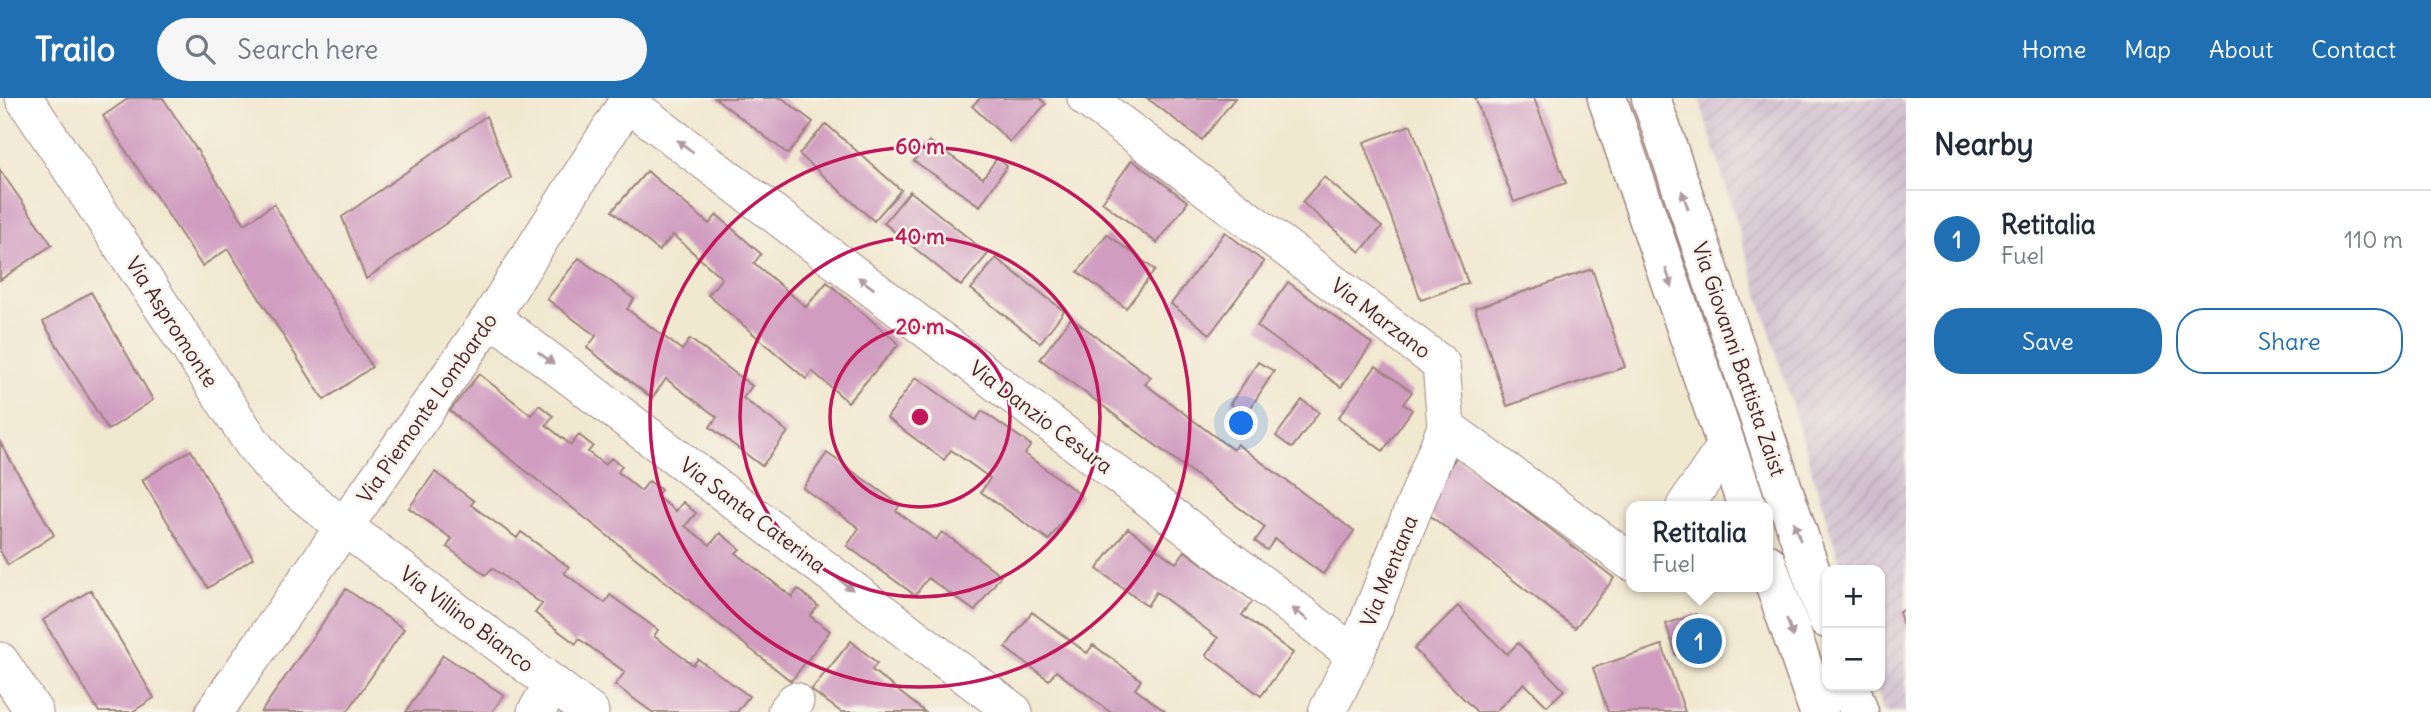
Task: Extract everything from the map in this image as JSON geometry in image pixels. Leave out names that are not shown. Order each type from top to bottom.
[{"type":"main road","name":"Via Giovanni Battista Zaist","points":[[1607,98],[1745,501]]},
{"type":"main road","name":"Via Giovanni Battista Zaist","points":[[1651,98],[1822,604]]},
{"type":"main road","points":[[1773,580],[1819,712]]},
{"type":"main road","points":[[1852,691],[1859,712]]},
{"type":"street","name":"Via Aspromonte","points":[[24,98],[253,444],[275,471],[344,526]]},
{"type":"street","name":"Via Marzano","points":[[1086,98],[1441,364],[1446,427]]},
{"type":"street","name":"Via Piemonte Lombardo","points":[[214,712],[491,317],[628,100]]},
{"type":"street","name":"Via Danzio Cesura","points":[[628,100],[1355,655]]},
{"type":"street","name":"Via Santa Caterina","points":[[491,317],[1014,712]]},
{"type":"street","points":[[1446,427],[1626,558]]},
{"type":"street","name":"Via Mentana","points":[[1327,712],[1355,655],[1446,427]]},
{"type":"street","points":[[1688,501],[1726,446]]},
{"type":"street","name":"Via Villino Bianco","points":[[344,526],[545,698],[590,712]]},
{"type":"street","points":[[0,661],[34,712]]},
{"type":"shaded area","points":[[1699,98],[1898,98],[1906,106],[1906,712],[1884,712],[1878,691],[1885,691],[1885,565],[1840,565]]},
{"type":"building","points":[[129,98],[163,98],[245,224],[274,204],[372,367],[324,400],[228,249],[202,266],[103,116]]},
{"type":"building","points":[[715,98],[782,98],[813,122],[788,154]]},
{"type":"building","points":[[980,98],[1040,98],[1046,104],[1010,142],[972,106]]},
{"type":"building","points":[[1147,98],[1235,98],[1202,140]]},
{"type":"building","points":[[1475,98],[1534,98],[1566,183],[1514,202]]},
{"type":"building","points":[[486,116],[511,178],[366,279],[342,217]]},
{"type":"building","points":[[826,124],[901,190],[874,221],[799,154]]},
{"type":"building","points":[[1411,125],[1468,283],[1421,300],[1364,142]]},
{"type":"building","points":[[929,141],[983,178],[997,158],[1007,166],[980,206],[914,161]]},
{"type":"building","points":[[1132,160],[1188,202],[1157,243],[1102,202]]},
{"type":"building","points":[[0,170],[52,245],[0,280]]},
{"type":"building","points":[[647,171],[709,224],[717,215],[761,254],[754,263],[806,307],[827,282],[899,344],[848,402],[812,371],[806,379],[708,295],[722,278],[673,235],[659,251],[612,211]]},
{"type":"building","points":[[1324,177],[1382,227],[1360,252],[1302,202]]},
{"type":"building","points":[[910,191],[988,254],[961,286],[884,223]]},
{"type":"building","points":[[1225,232],[1264,262],[1210,334],[1171,304]]},
{"type":"building","points":[[1107,234],[1155,270],[1126,308],[1078,272]]},
{"type":"building","points":[[579,258],[634,299],[627,309],[682,350],[690,339],[752,386],[743,398],[788,432],[762,466],[710,427],[717,417],[666,379],[652,398],[587,348],[596,336],[547,299]]},
{"type":"building","points":[[996,258],[1064,311],[1040,343],[971,289]]},
{"type":"building","points":[[1592,269],[1625,367],[1507,406],[1475,308]]},
{"type":"building","points":[[1288,282],[1372,344],[1341,387],[1257,326]]},
{"type":"building","points":[[91,292],[153,400],[108,430],[43,322]]},
{"type":"building","points":[[1071,318],[1151,377],[1145,384],[1233,450],[1237,444],[1354,531],[1323,574],[1275,539],[1267,550],[1255,541],[1265,527],[1040,359]]},
{"type":"building","points":[[1258,362],[1274,371],[1246,415],[1230,404]]},
{"type":"building","points":[[1376,366],[1412,392],[1403,404],[1412,410],[1383,451],[1338,418]]},
{"type":"building","points":[[479,374],[531,415],[539,405],[553,416],[546,425],[571,445],[579,435],[593,446],[588,452],[605,465],[611,458],[622,466],[618,472],[641,491],[649,481],[661,490],[656,496],[676,511],[683,502],[696,513],[685,526],[710,545],[720,533],[740,549],[736,553],[792,597],[798,589],[818,606],[810,616],[830,631],[791,681],[450,411]]},
{"type":"building","points":[[916,377],[976,420],[982,411],[1031,445],[1025,454],[1081,495],[1049,540],[981,492],[990,478],[951,450],[944,460],[887,418]]},
{"type":"building","points":[[1302,400],[1319,412],[1292,448],[1276,436]]},
{"type":"building","points":[[0,442],[54,535],[8,565],[0,551]]},
{"type":"building","points":[[191,450],[253,558],[208,588],[142,480]]},
{"type":"building","points":[[827,453],[900,505],[896,511],[936,540],[942,532],[1001,575],[975,611],[928,578],[915,595],[847,546],[859,528],[803,488]]},
{"type":"building","points":[[1457,457],[1614,578],[1575,628],[1419,507]]},
{"type":"building","points":[[435,472],[474,501],[471,505],[517,538],[521,532],[569,567],[564,573],[605,603],[610,595],[658,630],[654,636],[693,665],[698,659],[749,696],[737,712],[652,712],[615,685],[625,672],[579,639],[576,644],[535,613],[542,604],[492,568],[486,575],[447,547],[452,539],[409,508]]},
{"type":"building","points":[[1128,528],[1176,563],[1185,551],[1253,601],[1242,615],[1293,653],[1261,696],[1206,655],[1218,638],[1156,592],[1147,606],[1097,569]]},
{"type":"building","points":[[346,589],[404,629],[347,712],[261,712]]},
{"type":"building","points":[[91,590],[154,698],[132,712],[99,712],[43,620]]},
{"type":"building","points":[[1458,606],[1507,654],[1518,643],[1564,690],[1547,706],[1524,683],[1495,712],[1477,712],[1414,649]]},
{"type":"building","points":[[1906,609],[1906,632],[1905,632],[1899,612]]},
{"type":"building","points":[[1032,612],[1087,653],[1093,645],[1141,680],[1135,689],[1166,712],[1110,712],[1056,671],[1049,680],[1005,648]]},
{"type":"building","points":[[1696,614],[1707,646],[1676,655],[1666,624]]},
{"type":"building","points":[[851,641],[877,663],[872,670],[925,712],[841,712],[811,690]]},
{"type":"building","points":[[1662,645],[1685,712],[1608,712],[1593,668]]},
{"type":"building","points":[[443,655],[504,695],[492,712],[406,712]]},
{"type":"place","name":"Retitalia","points":[[1699,641]]}]
